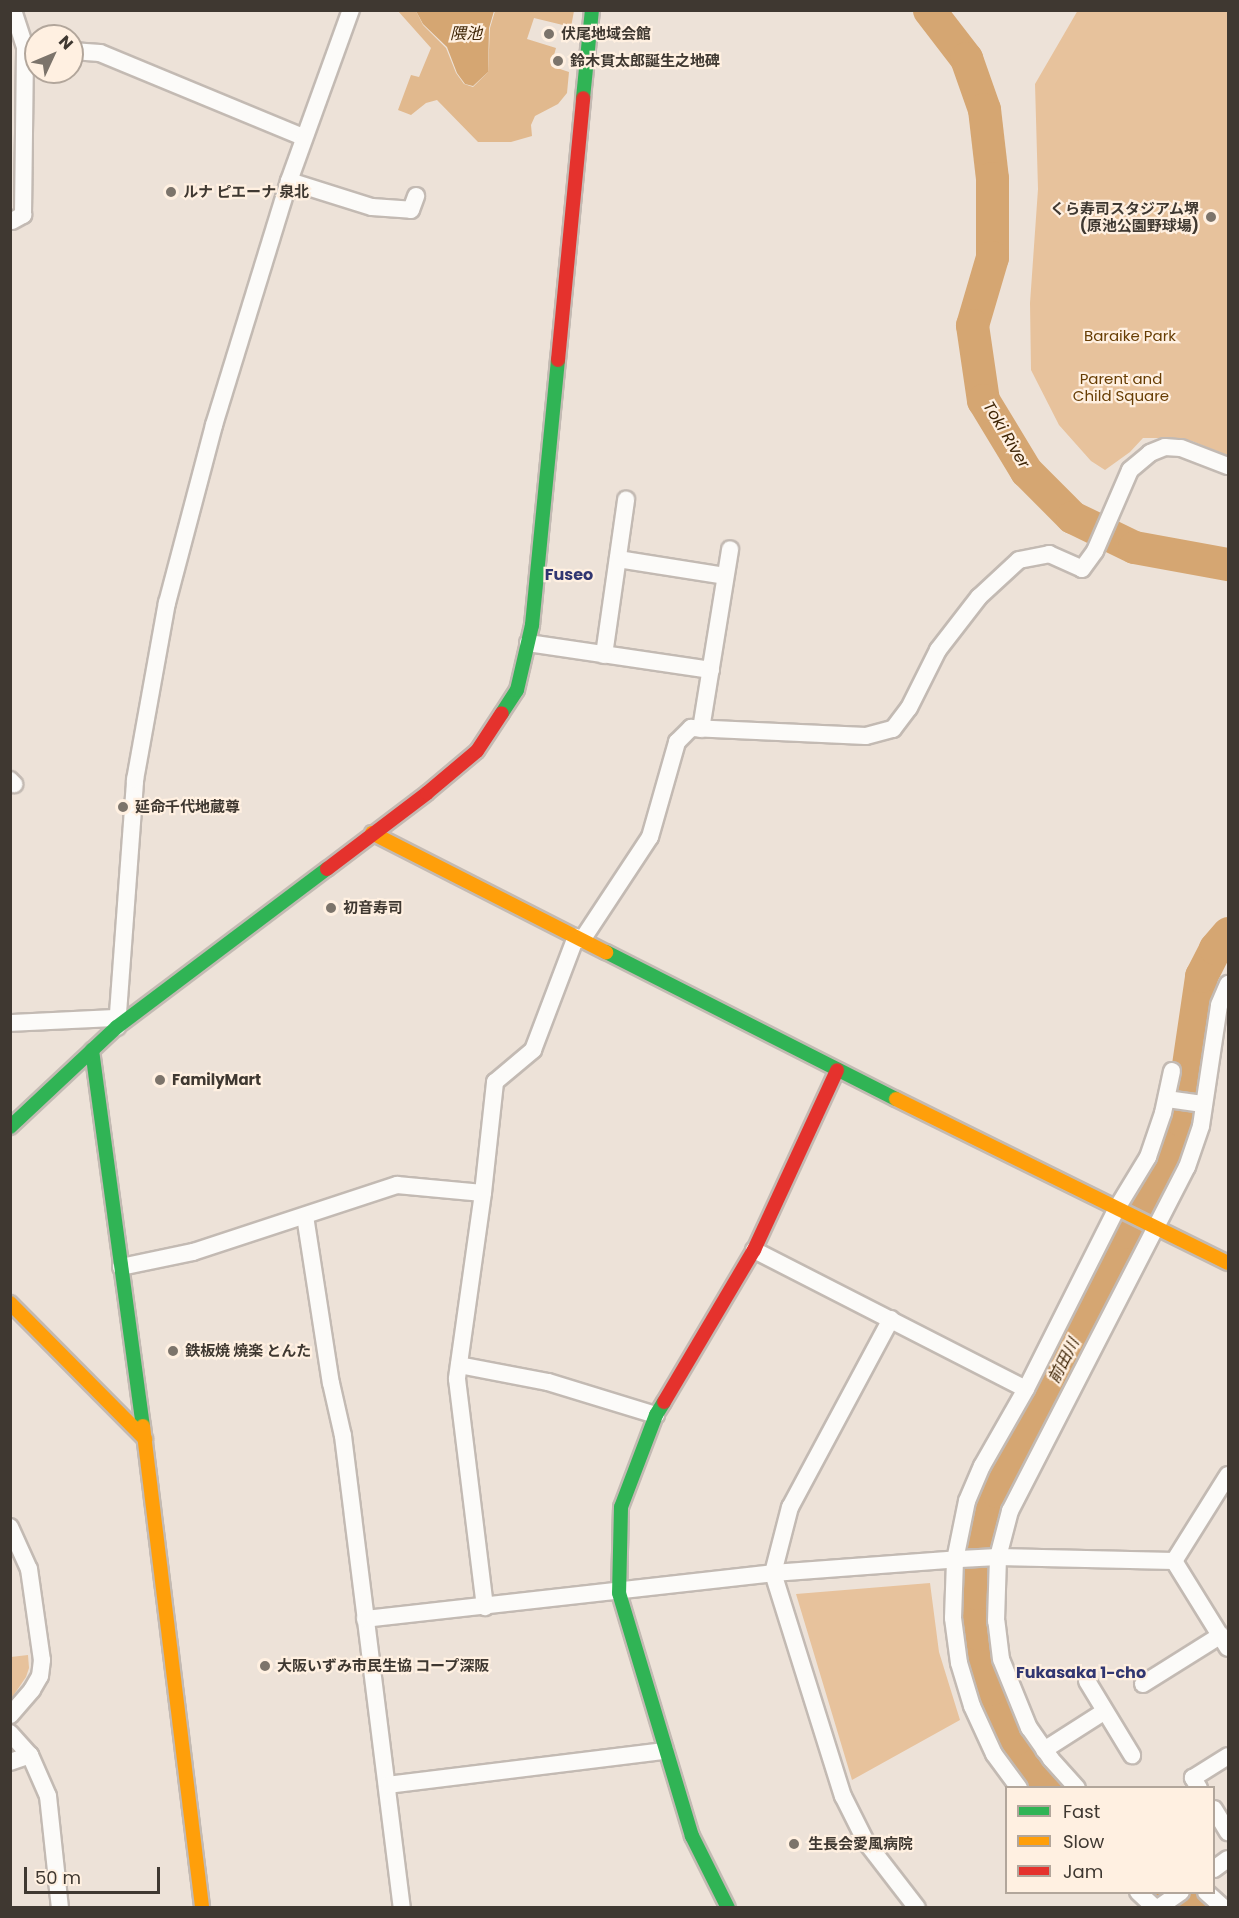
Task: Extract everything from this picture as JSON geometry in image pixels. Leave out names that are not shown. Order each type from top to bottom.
[{"type":"street","points":[[13,10],[24,35]]},
{"type":"street","points":[[117,1022],[135,780],[167,603],[214,425],[289,181],[303,137],[351,10]]},
{"type":"street","points":[[10,1127],[92,1050],[117,1022],[427,793],[477,751],[517,690],[528,643],[592,10]]},
{"type":"street","points":[[84,52],[100,53],[303,137]]},
{"type":"street","points":[[12,220],[23,215],[28,84]]},
{"type":"street","points":[[289,181],[372,207],[411,210],[417,196]]},
{"type":"street","points":[[485,1606],[457,1379],[483,1193],[495,1082],[533,1050],[579,938],[650,837],[677,742],[691,728],[866,736],[892,729],[909,708],[938,650],[979,597],[1019,560],[1049,554],[1082,569],[1095,551],[1130,470],[1150,453],[1165,447],[1194,451],[1228,466]]},
{"type":"street","points":[[604,655],[626,500]]},
{"type":"street","points":[[701,729],[730,549]]},
{"type":"street","points":[[618,559],[725,576]]},
{"type":"street","points":[[528,643],[711,670]]},
{"type":"street","points":[[372,833],[837,1070],[1228,1263]]},
{"type":"street","points":[[1075,1786],[1044,1750],[1029,1728],[1001,1659],[996,1621],[998,1557],[1010,1511],[1187,1167],[1201,1126],[1228,984]]},
{"type":"street","points":[[10,1023],[117,1022]]},
{"type":"street","points":[[92,1050],[144,1440],[202,1908]]},
{"type":"street","points":[[728,1908],[692,1836],[619,1593],[621,1507],[656,1415],[754,1250],[837,1070]]},
{"type":"street","points":[[1017,1786],[993,1754],[972,1706],[959,1663],[953,1618],[955,1560],[971,1492],[982,1466],[1026,1389],[1117,1208],[1148,1157],[1167,1099],[1172,1071]]},
{"type":"street","points":[[1167,1099],[1204,1104]]},
{"type":"street","points":[[121,1267],[193,1252],[397,1185],[483,1193]]},
{"type":"street","points":[[305,1216],[331,1383],[343,1436],[402,1908]]},
{"type":"street","points":[[754,1250],[1026,1389]]},
{"type":"street","points":[[10,1303],[144,1440]]},
{"type":"street","points":[[891,1319],[790,1507],[773,1573],[843,1796],[866,1842],[917,1908]]},
{"type":"street","points":[[459,1365],[548,1382],[656,1415]]},
{"type":"street","points":[[1174,1561],[1226,1486]]},
{"type":"street","points":[[10,1527],[29,1569],[42,1660],[40,1676],[32,1690],[10,1715]]},
{"type":"street","points":[[365,1619],[619,1593],[773,1573],[998,1557],[1174,1561]]},
{"type":"street","points":[[1143,1684],[1225,1641],[1174,1561]]},
{"type":"street","points":[[1087,1681],[1132,1755]]},
{"type":"street","points":[[1044,1750],[1105,1711]]},
{"type":"street","points":[[10,1733],[30,1755],[48,1796],[60,1908]]},
{"type":"street","points":[[387,1785],[665,1751]]},
{"type":"street","points":[[10,1762],[30,1755]]},
{"type":"street","points":[[1198,1786],[1192,1778],[1228,1756]]},
{"type":"street","points":[[1215,1811],[1228,1832]]},
{"type":"street","points":[[1215,1868],[1228,1859]]},
{"type":"street","points":[[1139,1894],[1157,1908],[1178,1894]]},
{"type":"street","points":[[1207,1894],[1224,1908]]},
{"type":"green space","name":"Baraike Park","points":[[1078,10],[1228,11],[1228,456],[1192,441],[1176,438],[1143,438],[1130,452],[1105,470],[1091,461],[1059,425],[1031,370],[1030,303],[1038,189],[1035,84]]},
{"type":"green space","points":[[930,1583],[939,1652],[960,1720],[852,1780],[796,1594]]},
{"type":"green space","points":[[28,1655],[29,1668],[26,1677],[11,1699],[11,1657]]},
{"type":"shaded area","points":[[398,11],[416,11],[423,25],[446,48],[456,73],[464,84],[473,87],[488,72],[490,28],[495,11],[574,11],[571,27],[534,18],[527,39],[556,48],[551,66],[569,72],[567,93],[558,104],[535,116],[531,125],[532,136],[511,142],[478,142],[437,100],[426,103],[411,115],[398,110],[411,75],[419,77],[431,48]]},
{"type":"water","name":"隈池","points":[[416,11],[494,11],[489,28],[488,72],[473,86],[465,84],[457,73],[447,47],[423,24]]},
{"type":"waterway","name":"Toki River","points":[[929,10],[966,58],[984,109],[992,178],[992,257],[972,325],[983,400],[1026,471],[1072,517],[1134,547],[1228,564]]},
{"type":"waterway","name":"前田川","points":[[1048,1786],[1034,1770],[1015,1739],[990,1689],[979,1634],[976,1593],[982,1540],[997,1491],[1129,1232],[1180,1119],[1201,976],[1215,948],[1228,933]]},
{"type":"waterway","name":"前田川","points":[[1174,1894],[1191,1908]]},
{"type":"traffic: fast","points":[[583,98],[592,10]]},
{"type":"traffic: fast","points":[[502,713],[517,690],[532,625],[558,360]]},
{"type":"traffic: fast","points":[[10,1127],[117,1027],[327,869]]},
{"type":"traffic: fast","points":[[606,952],[896,1099]]},
{"type":"traffic: fast","points":[[92,1050],[143,1426]]},
{"type":"traffic: fast","points":[[664,1402],[656,1415],[621,1507],[619,1593],[692,1836],[728,1908]]},
{"type":"traffic: slow","points":[[372,833],[606,952]]},
{"type":"traffic: slow","points":[[896,1099],[1228,1263]]},
{"type":"traffic: slow","points":[[10,1303],[145,1439]]},
{"type":"traffic: slow","points":[[143,1426],[202,1908]]},
{"type":"traffic: jam","points":[[558,360],[583,98]]},
{"type":"traffic: jam","points":[[327,869],[427,793],[477,751],[502,713]]},
{"type":"traffic: jam","points":[[664,1402],[754,1250],[837,1070]]},
{"type":"place","name":"伏尾地域会館","points":[[549,34]]},
{"type":"place","name":"鈴木貫太郎誕生之地碑","points":[[558,61]]},
{"type":"place","name":"ルナ ピエーナ 泉北","points":[[171,192]]},
{"type":"place","name":"くら寿司スタジアム堺 (原池公園野球場)","points":[[1211,217]]},
{"type":"place","name":"延命千代地蔵尊","points":[[123,807]]},
{"type":"place","name":"初音寿司","points":[[331,908]]},
{"type":"place","name":"FamilyMart","points":[[160,1080]]},
{"type":"place","name":"鉄板焼 焼楽 とんた","points":[[173,1351]]},
{"type":"place","name":"大阪いずみ市民生協 コープ深阪","points":[[265,1666]]},
{"type":"place","name":"生長会愛風病院","points":[[794,1844]]},
{"type":"district","name":"Fuseo","points":[[569,575]]},
{"type":"district","name":"Fukasaka 1-cho","points":[[1081,1673]]},
{"type":"park label","name":"Parent and Child Square","points":[[1121,386]]}]
